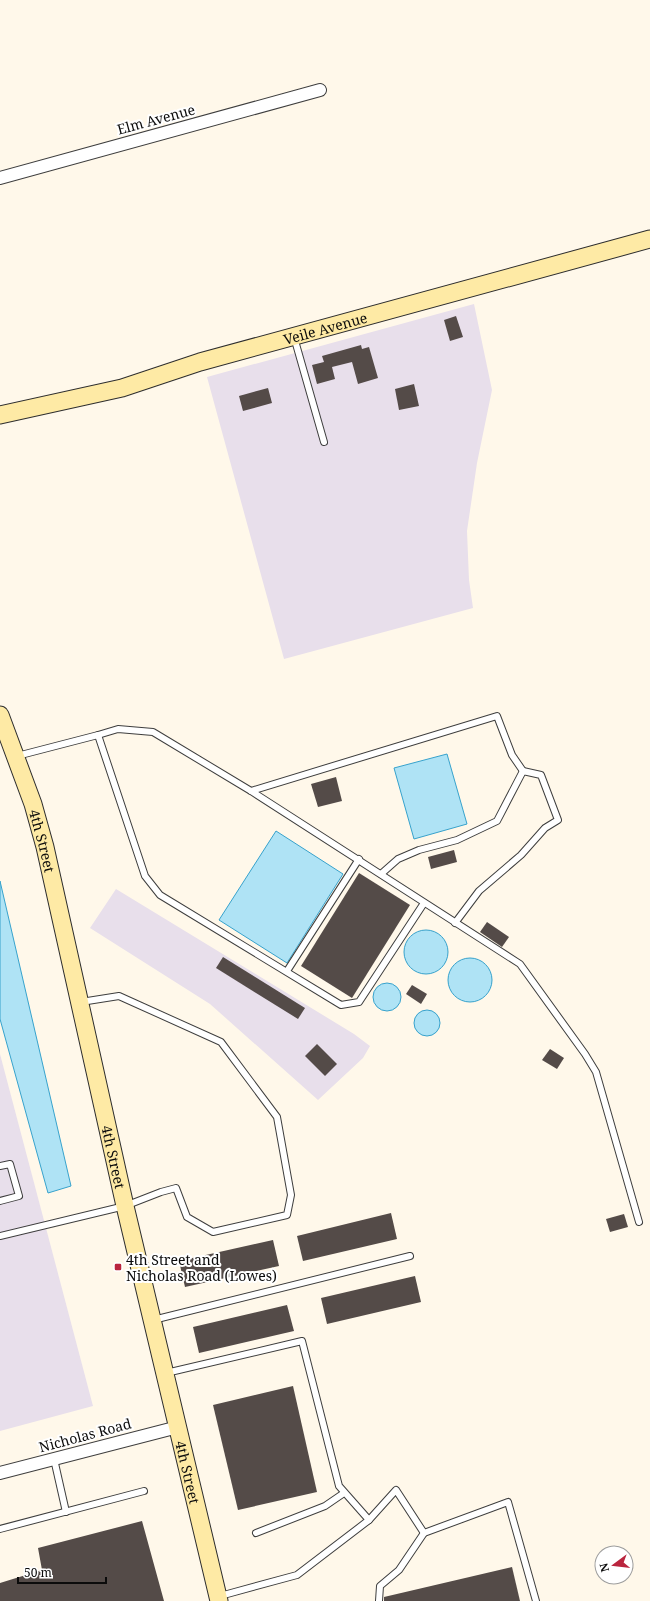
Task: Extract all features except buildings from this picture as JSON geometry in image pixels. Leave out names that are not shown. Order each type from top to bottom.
[{"type":"street","name":"Elm Avenue","points":[[0,178],[320,90]]},
{"type":"street","name":"Veile Avenue","points":[[0,415],[122,388],[200,362],[650,239]]},
{"type":"street","name":"4th Street","points":[[0,715],[33,804],[45,847],[125,1206],[219,1599]]},
{"type":"street","name":"Nicholas Road","points":[[0,1473],[178,1427]]},
{"type":"lane","points":[[294,336],[324,442]]},
{"type":"lane","points":[[251,791],[497,716],[512,755],[523,770],[541,775],[558,820],[545,828],[521,855],[479,891],[455,923]]},
{"type":"lane","points":[[16,757],[118,729],[153,732],[251,791],[520,964],[585,1054],[596,1072],[639,1222]]},
{"type":"lane","points":[[98,735],[144,876],[160,895],[341,1005],[359,1002],[424,903]]},
{"type":"lane","points":[[381,874],[398,859],[419,850],[457,840],[497,821],[523,770]]},
{"type":"lane","points":[[287,971],[359,860]]},
{"type":"lane","points":[[0,1234],[125,1206],[161,1192],[176,1188],[187,1217],[213,1232],[287,1215],[291,1195],[277,1117],[221,1042],[119,996],[80,1003]]},
{"type":"lane","points":[[0,1166],[10,1164],[18,1196],[0,1201]]},
{"type":"lane","points":[[153,1320],[410,1256]]},
{"type":"lane","points":[[165,1374],[302,1341],[339,1486],[369,1520]]},
{"type":"lane","points":[[54,1459],[66,1512]]},
{"type":"lane","points":[[219,1599],[297,1575],[369,1520],[396,1490],[424,1533]]},
{"type":"lane","points":[[0,1530],[144,1491]]},
{"type":"lane","points":[[256,1533],[325,1506],[344,1493]]},
{"type":"lane","points":[[379,1601],[380,1586],[399,1570],[424,1533],[508,1502],[536,1601]]},
{"type":"shaded area","points":[[474,304],[492,390],[477,463],[467,531],[469,580],[473,608],[284,659],[207,377]]},
{"type":"shaded area","points":[[116,889],[354,1034],[370,1046],[363,1058],[318,1100],[210,1004],[90,928]]},
{"type":"shaded area","points":[[0,1054],[93,1406],[0,1431]]},
{"type":"water","points":[[447,754],[467,824],[414,839],[394,768]]},
{"type":"water","points":[[276,831],[343,874],[287,963],[219,920]]},
{"type":"water","points":[[0,881],[71,1186],[48,1193],[0,1019]]},
{"type":"water","points":[[422,930],[430,930],[442,936],[448,948],[448,956],[442,968],[430,974],[422,974],[410,968],[404,956],[404,948],[410,936]]},
{"type":"water","points":[[466,958],[474,958],[486,964],[492,976],[492,984],[486,996],[474,1002],[466,1002],[454,996],[448,984],[448,976],[454,964]]},
{"type":"water","points":[[387,983],[397,987],[401,997],[397,1007],[387,1011],[377,1007],[373,997],[377,987]]},
{"type":"water","points":[[427,1010],[436,1014],[440,1023],[436,1032],[427,1036],[418,1032],[414,1023],[418,1014]]},
{"type":"place","name":"4th Street and Nicholas Road (Lowes)","points":[[118,1267]]}]
